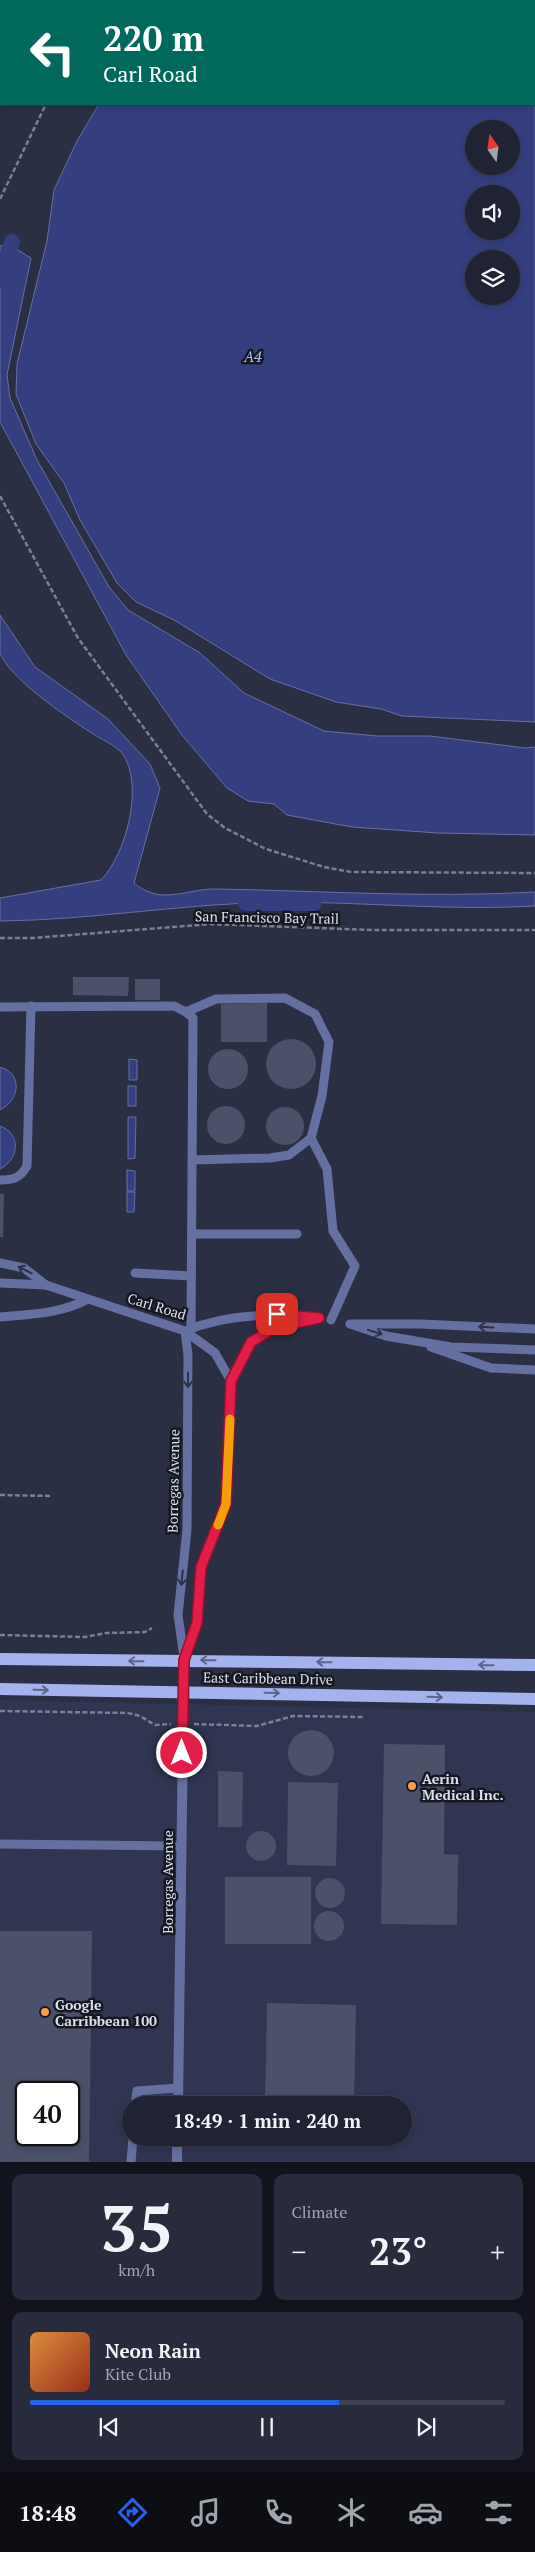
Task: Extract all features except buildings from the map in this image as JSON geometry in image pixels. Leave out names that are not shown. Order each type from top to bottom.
[{"type":"main road","name":"East Caribbean Drive","points":[[0,1659],[535,1666]]},
{"type":"main road","name":"East Caribbean Drive","points":[[0,1689],[535,1699]]},
{"type":"street","name":"Borregas Avenue","points":[[178,2096],[184,1660]]},
{"type":"street","points":[[177,2146],[177,2162]]},
{"type":"lane","points":[[0,1006],[174,1006],[186,1012],[216,999],[286,998],[315,1014],[329,1042],[322,1096],[311,1138],[289,1155],[270,1158],[192,1160]]},
{"type":"lane","points":[[0,1180],[13,1180],[22,1175],[27,1166],[31,1006]]},
{"type":"lane","name":"Borregas Avenue","points":[[184,1660],[178,1615],[187,1530],[188,1330],[192,1234],[193,1018],[186,1012]]},
{"type":"lane","points":[[311,1138],[327,1169],[333,1231],[355,1266],[331,1320]]},
{"type":"lane","points":[[192,1234],[297,1234]]},
{"type":"lane","name":"Carl Road","points":[[0,1263],[24,1268],[46,1285]]},
{"type":"lane","points":[[135,1274],[191,1276]]},
{"type":"lane","name":"Carl Road","points":[[0,1283],[46,1285],[188,1330],[206,1322],[277,1314],[331,1320],[386,1336],[450,1347],[535,1350]]},
{"type":"lane","points":[[0,1318],[54,1313],[72,1307],[88,1298]]},
{"type":"lane","name":"Borregas Avenue","points":[[184,1660],[197,1623],[201,1567],[226,1504],[231,1381],[251,1342],[276,1327],[319,1318]]},
{"type":"lane","name":"Carl Road","points":[[350,1324],[420,1324],[535,1329]]},
{"type":"lane","points":[[188,1330],[215,1353],[231,1381]]},
{"type":"lane","name":"Carl Road","points":[[417,1341],[455,1357],[491,1368],[535,1370]]},
{"type":"lane","points":[[0,1844],[181,1846]]},
{"type":"lane","points":[[136,2096],[136,2091],[178,2088]]},
{"type":"lane","points":[[131,2162],[132,2146]]},
{"type":"path","points":[[0,199],[46,105]]},
{"type":"path","points":[[0,496],[78,638],[207,814],[225,828],[289,858],[351,872],[535,873]]},
{"type":"path","name":"San Francisco Bay Trail","points":[[0,938],[33,938],[211,924],[372,930],[535,930]]},
{"type":"path","points":[[0,1495],[52,1496]]},
{"type":"path","points":[[0,1635],[85,1637],[106,1633],[145,1632],[152,1628]]},
{"type":"path","points":[[0,1711],[128,1713],[140,1716],[155,1725],[162,1724]]},
{"type":"path","points":[[206,1724],[257,1726],[294,1716],[363,1717]]},
{"type":"shaded area","points":[[0,1700],[535,1712],[535,2162],[0,2162]]},
{"type":"water","name":"A4","points":[[98,105],[535,105],[535,722],[402,716],[381,709],[336,702],[270,679],[174,620],[136,602],[117,583],[80,520],[64,483],[36,444],[16,394],[17,364],[47,241],[54,190],[77,141]]},
{"type":"water","points":[[8,244],[31,258],[7,375],[10,398],[37,460],[109,587],[128,610],[200,653],[244,693],[324,731],[377,736],[430,736],[525,748],[535,747],[535,835],[438,833],[352,827],[287,815],[274,804],[248,801],[227,788],[182,735],[126,655],[0,422],[0,246]]},
{"type":"water","points":[[0,615],[35,667],[108,719],[150,764],[160,788],[134,883],[144,890],[165,895],[212,889],[416,894],[535,892],[535,906],[439,907],[280,902],[210,905],[70,918],[0,921],[0,898],[101,880],[110,869],[125,837],[130,819],[132,782],[129,766],[119,750],[68,717],[40,696],[26,685],[6,663],[0,653]]},
{"type":"water","points":[[129,1059],[137,1060],[137,1080],[129,1080]]},
{"type":"water","points":[[0,1067],[8,1070],[13,1075],[16,1081],[16,1088],[11,1100],[0,1110]]},
{"type":"water","points":[[128,1086],[136,1086],[136,1106],[128,1106]]},
{"type":"water","points":[[128,1117],[136,1117],[135,1158],[128,1159]]},
{"type":"water","points":[[0,1126],[12,1135],[15,1140],[15,1147],[11,1159],[0,1169]]},
{"type":"water","points":[[127,1170],[135,1171],[135,1191],[127,1191]]},
{"type":"water","points":[[127,1192],[135,1192],[134,1212],[127,1212]]},
{"type":"waterway","points":[[0,279],[12,242]]},
{"type":"waterway","points":[[246,903],[314,903]]},
{"type":"slow traffic","points":[[218,1525],[226,1504],[230,1419]]},
{"type":"place","name":"Aerin Medical Inc.","points":[[412,1786]]},
{"type":"place","name":"Google Carribbean 100","points":[[45,2012]]},
{"type":"route","points":[[182,1753],[184,1660],[197,1623],[201,1567],[226,1504],[231,1381],[251,1342],[276,1327],[319,1318],[277,1314]]}]
